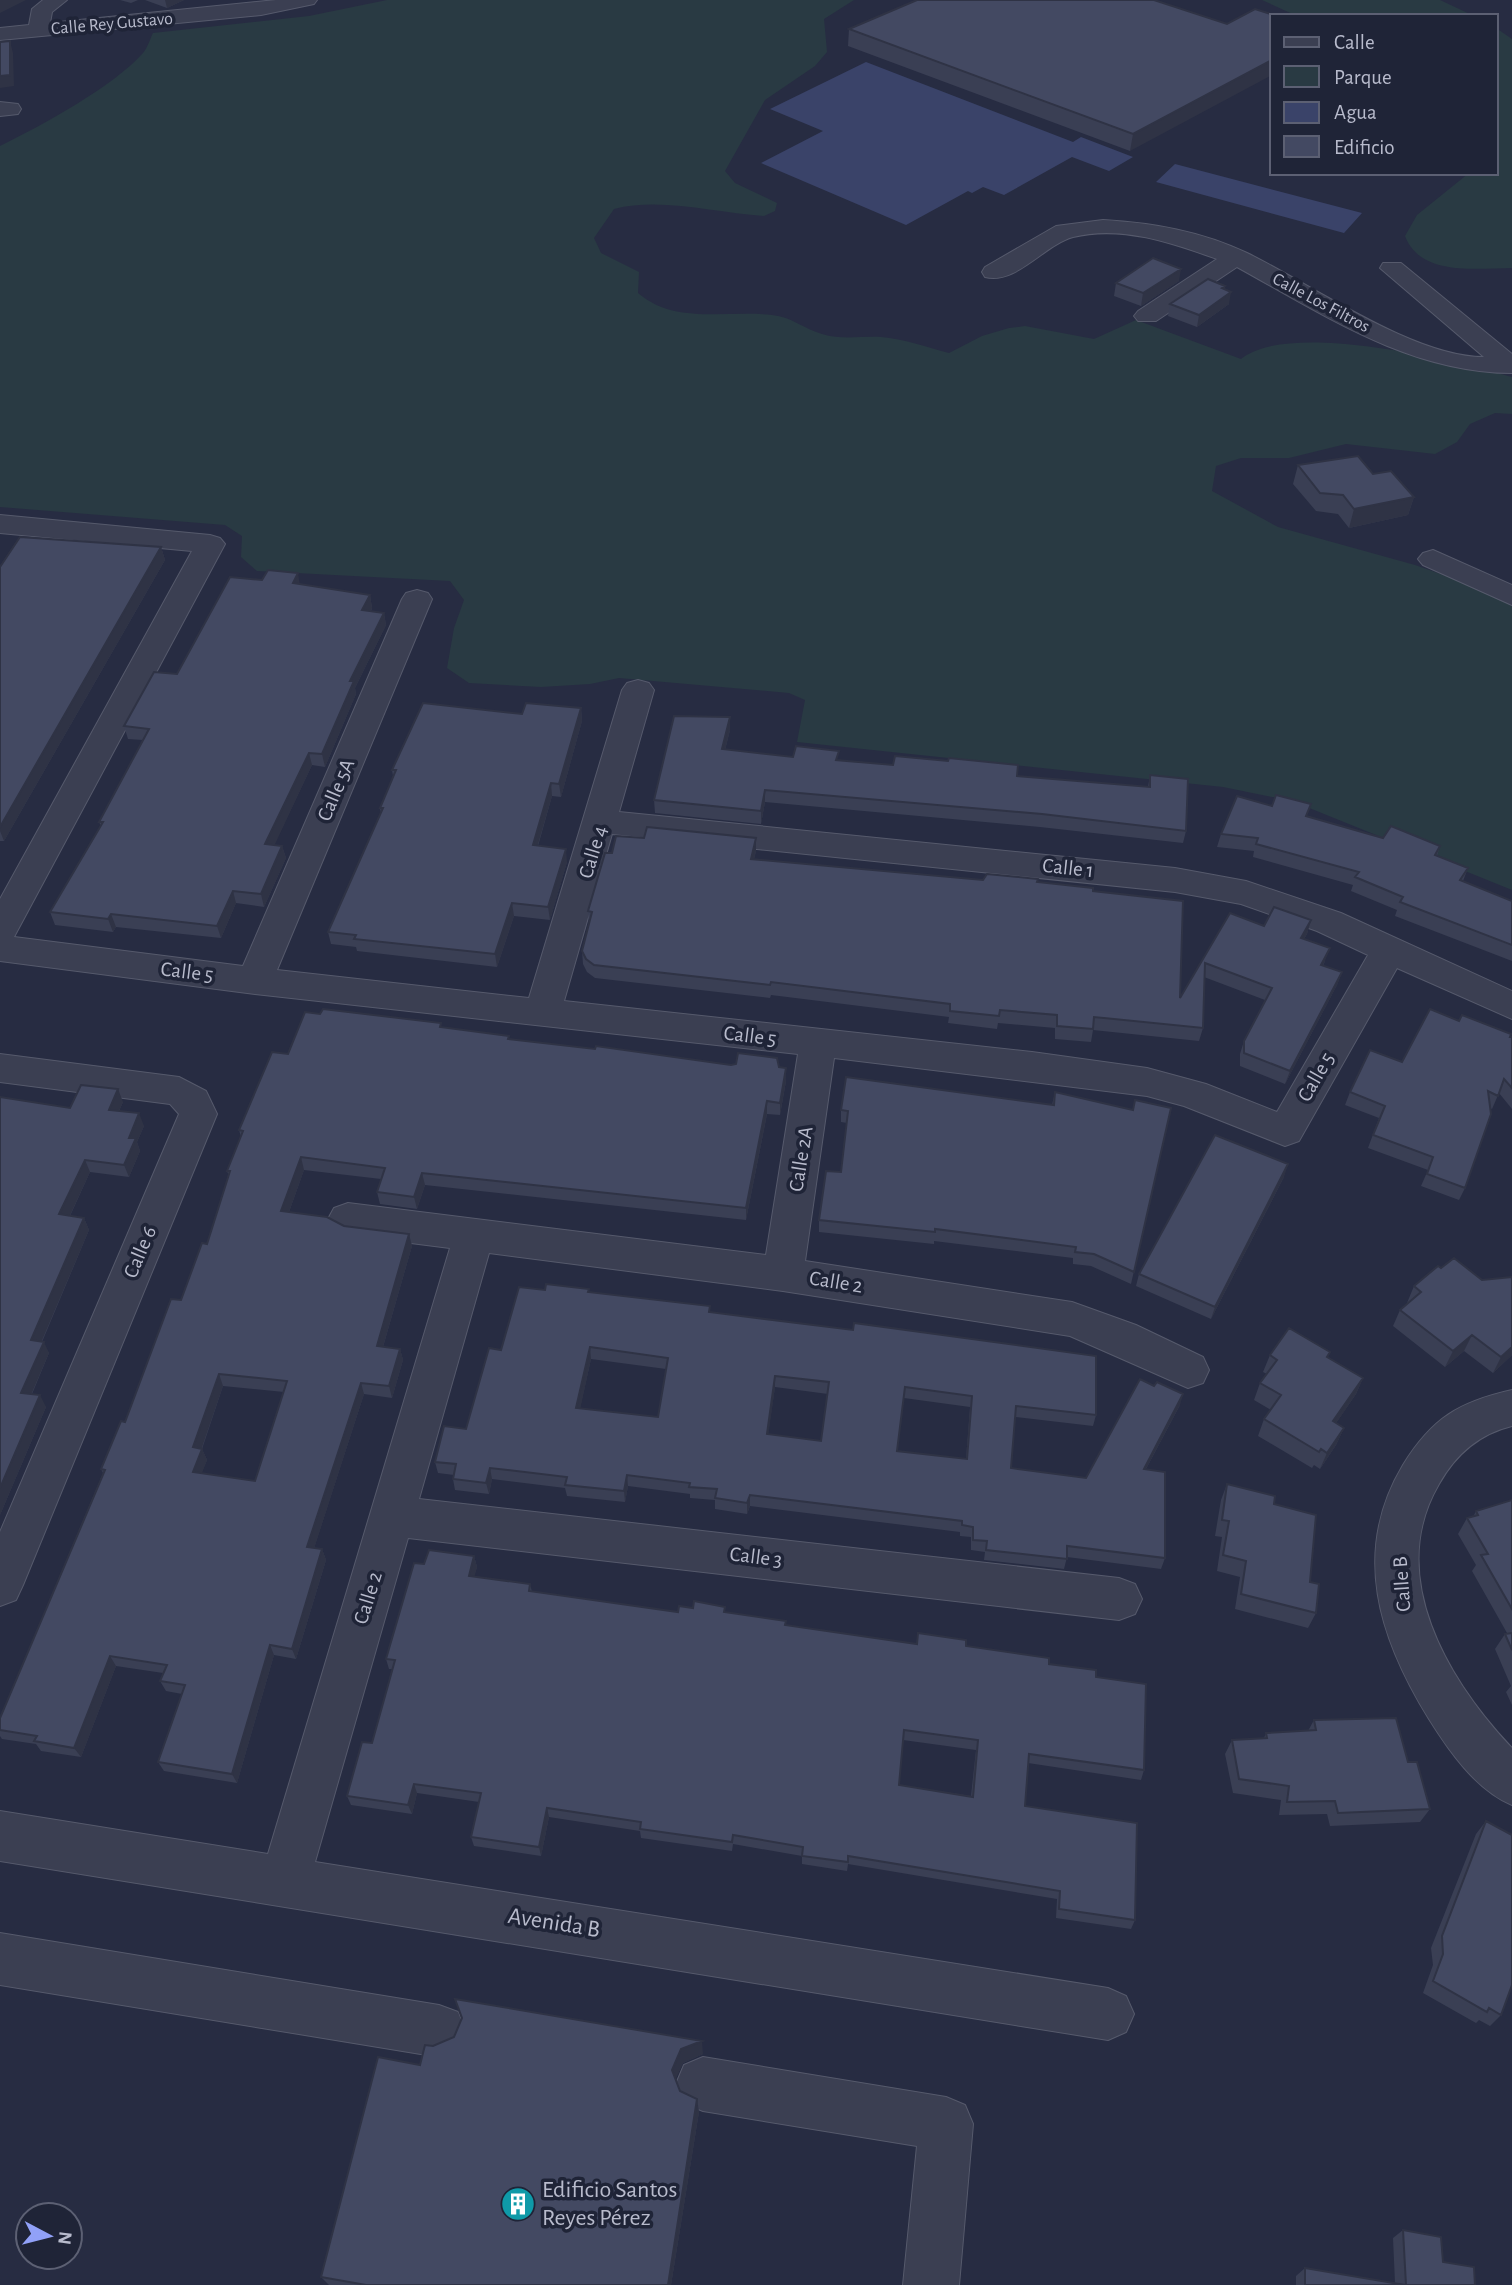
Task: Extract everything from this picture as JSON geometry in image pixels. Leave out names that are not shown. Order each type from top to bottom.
[{"type":"street","points":[[38,31],[42,9],[57,0]]},
{"type":"street","name":"Calle Rey Gustavo","points":[[0,34],[261,9],[307,0]]},
{"type":"street","name":"Calle Los Filtros","points":[[994,272],[1065,231],[1084,227],[1160,231],[1236,257],[1385,338],[1434,355],[1477,365],[1510,365]]},
{"type":"street","points":[[1147,316],[1236,257]]},
{"type":"street","points":[[1392,268],[1510,365]]},
{"type":"street","points":[[0,524],[210,544],[0,931]]},
{"type":"street","points":[[1433,559],[1512,596]]},
{"type":"street","name":"Calle 5A","points":[[255,981],[417,598]]},
{"type":"street","name":"Calle 4","points":[[543,1012],[602,821],[638,690]]},
{"type":"street","name":"Calle 1","points":[[602,821],[1175,880],[1246,893],[1329,922],[1512,1006]]},
{"type":"street","name":"Calle 5","points":[[0,948],[255,981],[1032,1066],[1147,1082],[1193,1094],[1285,1131],[1389,950]]},
{"type":"street","name":"Calle 2A","points":[[783,1274],[818,1044]]},
{"type":"street","name":"Calle 6","points":[[0,1068],[179,1091],[192,1101],[198,1114],[0,1585]]},
{"type":"street","name":"Calle 2","points":[[348,1219],[783,1274],[1072,1319],[1121,1337],[1188,1370]]},
{"type":"street","name":"Calle 2","points":[[285,1880],[474,1235]]},
{"type":"street","name":"Calle B","points":[[1512,1408],[1474,1418],[1444,1443],[1416,1479],[1401,1516],[1397,1572],[1403,1619],[1426,1675],[1458,1722],[1512,1781]]},
{"type":"street","name":"Calle 3","points":[[393,1516],[1119,1599]]},
{"type":"street","name":"Avenida B","points":[[0,1836],[1108,2014]]},
{"type":"street","points":[[0,1959],[439,2031]]},
{"type":"street","points":[[703,2084],[946,2124],[931,2285]]},
{"type":"green space","points":[[387,0],[854,0],[824,19],[827,52],[815,66],[765,100],[725,171],[735,183],[777,203],[775,211],[764,216],[670,205],[632,206],[614,209],[594,238],[601,253],[639,272],[638,293],[652,303],[668,309],[702,314],[772,315],[829,336],[890,338],[949,353],[982,336],[1009,328],[1025,326],[1094,339],[1136,320],[1241,359],[1264,348],[1295,343],[1332,343],[1414,354],[1512,377],[1512,414],[1495,413],[1470,424],[1457,442],[1435,454],[1346,444],[1289,458],[1241,458],[1216,466],[1212,491],[1278,527],[1415,565],[1512,599],[1512,890],[1292,801],[1223,787],[797,742],[805,700],[789,693],[619,678],[590,684],[541,687],[469,683],[447,668],[454,628],[464,600],[450,581],[257,571],[241,557],[242,536],[225,525],[0,507],[0,146],[56,116],[114,79],[143,53],[153,33],[309,16]]},
{"type":"green space","points":[[1262,0],[1440,0],[1470,14],[1293,14]]},
{"type":"green space","points":[[1498,29],[1512,39],[1512,268],[1467,269],[1436,264],[1423,258],[1405,236],[1417,215],[1467,175],[1498,175]]},
{"type":"water","points":[[866,62],[1073,142],[1081,137],[1133,157],[1109,171],[1072,157],[1004,195],[983,187],[972,193],[968,191],[906,225],[761,163],[823,131],[770,109]]},
{"type":"water","points":[[1175,164],[1362,213],[1344,233],[1156,182]]},
{"type":"building","points":[[917,0],[1154,0],[1227,24],[1255,9],[1271,14],[1270,61],[1133,134],[849,29]]},
{"type":"building","points":[[10,41],[10,75],[0,76],[0,42]]},
{"type":"building","points":[[1153,258],[1181,269],[1143,293],[1116,283]]},
{"type":"building","points":[[1208,279],[1225,286],[1222,288],[1231,292],[1199,315],[1170,304]]},
{"type":"building","points":[[1358,456],[1373,474],[1391,471],[1414,497],[1354,509],[1343,495],[1320,493],[1298,465]]},
{"type":"building","points":[[20,537],[161,547],[0,827],[0,567]]},
{"type":"building","points":[[268,570],[298,573],[293,583],[370,595],[362,610],[384,613],[350,681],[354,681],[322,754],[309,753],[265,844],[282,846],[261,894],[233,891],[217,926],[111,914],[108,919],[50,912],[103,822],[99,822],[149,729],[124,726],[154,672],[177,674],[230,577],[262,580]]},
{"type":"building","points":[[423,703],[522,714],[526,703],[581,708],[559,784],[551,783],[533,845],[566,849],[548,907],[512,903],[495,954],[354,939],[356,935],[328,932],[383,808],[380,808],[396,770],[392,770]]},
{"type":"building","points":[[674,716],[730,717],[722,749],[793,757],[796,746],[839,751],[836,760],[893,765],[895,756],[948,761],[949,758],[1018,765],[1017,776],[1150,787],[1150,775],[1188,779],[1186,831],[1042,814],[765,790],[761,811],[654,800]]},
{"type":"building","points":[[1276,795],[1311,804],[1306,816],[1383,838],[1391,826],[1440,846],[1435,855],[1468,868],[1460,880],[1512,901],[1512,945],[1400,902],[1403,897],[1355,877],[1359,872],[1256,844],[1258,838],[1221,834],[1237,796],[1272,806]]},
{"type":"building","points":[[647,827],[756,838],[751,859],[983,880],[987,874],[1038,879],[1037,882],[1093,888],[1093,891],[1183,901],[1180,998],[1230,913],[1264,926],[1274,907],[1311,920],[1301,938],[1330,948],[1321,965],[1342,972],[1290,1071],[1244,1053],[1244,1041],[1272,988],[1205,963],[1203,1028],[1094,1017],[1093,1029],[1057,1026],[1057,1015],[1000,1010],[999,1016],[950,1011],[950,1004],[771,982],[770,985],[594,965],[586,959],[582,951],[592,912],[588,911],[605,853],[612,853],[616,836],[644,838]]},
{"type":"building","points":[[323,1009],[441,1023],[440,1027],[509,1036],[508,1039],[595,1049],[596,1046],[731,1065],[736,1064],[738,1053],[777,1058],[779,1067],[786,1068],[780,1103],[767,1101],[746,1208],[422,1173],[414,1197],[377,1192],[385,1168],[301,1157],[281,1211],[327,1217],[344,1226],[409,1234],[377,1346],[400,1349],[389,1386],[361,1383],[307,1547],[322,1549],[292,1649],[270,1645],[232,1774],[158,1762],[185,1685],[160,1681],[167,1665],[110,1656],[74,1748],[34,1741],[37,1736],[0,1730],[0,1718],[105,1470],[101,1469],[121,1421],[125,1422],[171,1299],[181,1300],[202,1243],[207,1244],[230,1171],[227,1171],[243,1131],[239,1130],[272,1052],[288,1054],[305,1012],[320,1014]],"holes":[[[219,1374],[287,1381],[255,1481],[193,1472],[202,1449],[193,1447]]]},
{"type":"building","points":[[1430,1009],[1459,1021],[1462,1015],[1511,1034],[1512,1037],[1512,1088],[1504,1079],[1498,1096],[1488,1091],[1491,1114],[1465,1188],[1427,1174],[1433,1157],[1373,1135],[1385,1106],[1350,1092],[1370,1050],[1402,1062]]},
{"type":"building","points":[[846,1077],[1054,1105],[1055,1092],[1133,1110],[1135,1100],[1171,1108],[1134,1272],[1094,1254],[1075,1252],[1076,1247],[935,1229],[935,1232],[819,1220],[826,1171],[841,1172],[848,1111],[841,1110]]},
{"type":"building","points":[[81,1085],[118,1089],[109,1110],[139,1113],[129,1138],[136,1138],[124,1165],[85,1160],[59,1214],[84,1218],[31,1340],[44,1342],[21,1393],[40,1395],[0,1488],[0,1097],[70,1108]]},
{"type":"building","points":[[1215,1135],[1288,1164],[1215,1307],[1139,1274]]},
{"type":"building","points":[[1454,1258],[1482,1280],[1512,1277],[1512,1347],[1501,1357],[1472,1335],[1453,1351],[1400,1310],[1421,1292],[1414,1286],[1438,1266],[1441,1268]]},
{"type":"building","points":[[546,1284],[589,1289],[588,1292],[710,1306],[709,1312],[853,1330],[854,1323],[1096,1356],[1096,1415],[1016,1406],[1011,1468],[1086,1478],[1140,1379],[1154,1386],[1157,1382],[1183,1394],[1144,1469],[1165,1472],[1165,1558],[1067,1546],[1067,1559],[986,1550],[987,1541],[973,1540],[973,1527],[962,1525],[962,1521],[750,1495],[747,1503],[715,1498],[717,1489],[689,1487],[690,1483],[627,1475],[624,1491],[565,1485],[567,1477],[490,1468],[486,1483],[453,1479],[456,1464],[435,1462],[444,1426],[466,1429],[489,1348],[501,1350],[519,1287],[545,1290]],"holes":[[[590,1347],[668,1358],[658,1417],[576,1408]],[[775,1376],[829,1382],[821,1441],[767,1434]],[[905,1387],[972,1396],[967,1459],[897,1451]]]},
{"type":"building","points":[[1289,1328],[1330,1352],[1327,1357],[1363,1378],[1333,1421],[1344,1428],[1327,1453],[1321,1449],[1319,1452],[1264,1419],[1281,1395],[1260,1383],[1277,1360],[1270,1355]]},
{"type":"building","points":[[1227,1484],[1275,1496],[1274,1504],[1316,1515],[1310,1582],[1319,1584],[1316,1613],[1241,1594],[1246,1561],[1223,1555],[1229,1521],[1222,1520]]},
{"type":"building","points":[[1512,1500],[1512,1609],[1481,1555],[1488,1554],[1467,1518],[1478,1515],[1476,1511]]},
{"type":"building","points":[[429,1550],[474,1556],[469,1576],[530,1584],[529,1591],[678,1612],[679,1606],[693,1608],[694,1601],[725,1607],[724,1612],[786,1621],[785,1625],[917,1644],[918,1633],[966,1640],[966,1646],[1049,1658],[1049,1664],[1096,1670],[1096,1677],[1146,1684],[1144,1770],[1029,1754],[1025,1806],[1137,1823],[1135,1920],[1059,1909],[1060,1891],[848,1856],[848,1862],[802,1856],[803,1847],[733,1835],[732,1842],[640,1829],[641,1822],[547,1808],[539,1847],[471,1837],[481,1793],[414,1784],[408,1805],[347,1796],[362,1742],[372,1743],[395,1660],[386,1659],[414,1563],[424,1564]],"holes":[[[904,1730],[978,1740],[973,1797],[899,1785]]]},
{"type":"building","points":[[1512,1633],[1512,1650],[1505,1634]]},
{"type":"building","points":[[1396,1718],[1408,1762],[1417,1762],[1430,1809],[1338,1813],[1335,1801],[1287,1802],[1289,1786],[1239,1779],[1232,1740],[1267,1738],[1266,1733],[1316,1730],[1314,1720]]},
{"type":"building","points":[[1486,1821],[1512,1835],[1512,1985],[1501,2015],[1489,2008],[1487,2012],[1433,1981],[1443,1954],[1442,1936]]},
{"type":"building","name":"Edificio Santos Reyes Pérez","points":[[455,1999],[702,2041],[681,2049],[672,2070],[680,2091],[697,2099],[668,2285],[366,2285],[321,2277],[378,2057],[420,2065],[425,2045],[433,2046],[454,2037],[462,2018]]},
{"type":"building","points":[[1403,2230],[1441,2237],[1443,2262],[1474,2267],[1475,2285],[1406,2285]]},
{"type":"building","points":[[1305,2268],[1405,2285],[1305,2285]]},
{"type":"place","name":"Edificio Santos Reyes Pérez","points":[[518,2204]]}]
